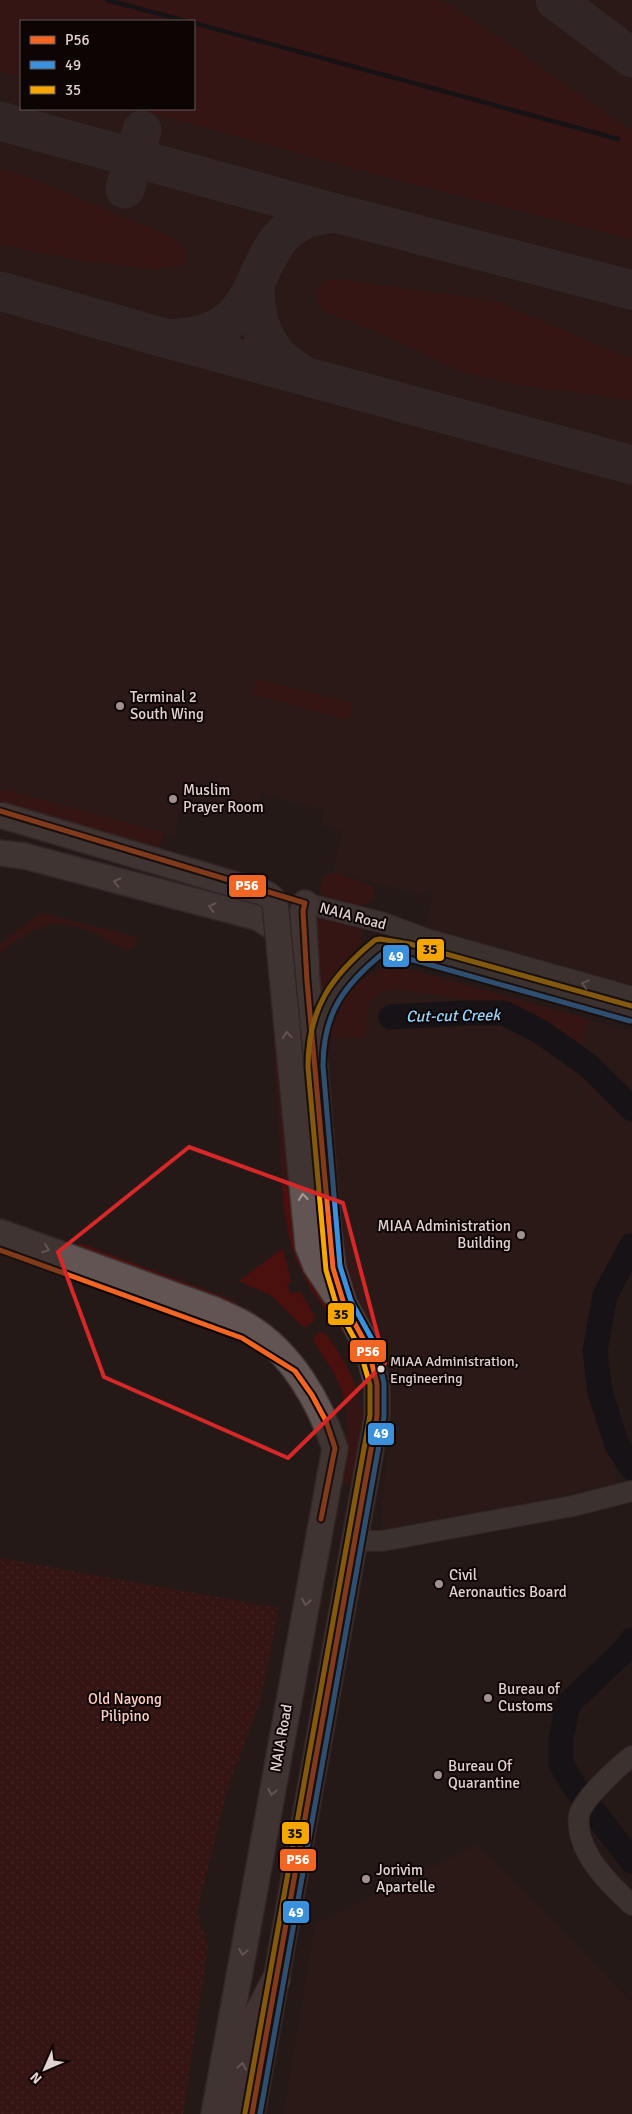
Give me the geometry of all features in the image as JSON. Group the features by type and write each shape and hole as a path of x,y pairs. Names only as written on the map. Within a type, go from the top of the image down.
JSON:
{"highway":[{"path":"250,2113 246,2038 276,1980"}],"main road":[{"path":"0,811 305,903"},
{"path":"0,815 266,893 272,897 275,902 308,1246 323,1278 344,1304"},
{"path":"24,856 50,825"},
{"path":"0,853 24,856 259,918 282,933 297,947 306,960"},
{"path":"181,898 189,867"},
{"path":"259,918 283,913 305,903"},
{"name":"NAIA Road","path":"276,1980 378,1416 377,1384 366,1344 344,1304 333,1268 306,960 303,911 305,903"},
{"name":"NAIA Road","path":"0,1232 215,1310 247,1325 274,1347 295,1371 312,1395 326,1421 335,1448 214,2114"},
{"path":"0,1250 242,1338 295,1371"},
{"path":"326,1494 363,1500"}],"street":[{"name":"NAIA Road","path":"305,903 384,924 427,939 632,997"},
{"name":"NAIA Road","path":"314,1053 321,1021 340,981 360,961 380,946 408,950 632,1014"},
{"path":"355,1541 382,1541 573,1506 632,1491"},
{"path":"632,1756 585,1804 579,1816 581,1832 594,1864 607,1882 632,1905"}],"highlighted area":[{"path":"189,1147 343,1203 385,1363 288,1458 104,1377 58,1252"}],"shaded area":[{"path":"0,0 632,0 632,987 424,929 433,891 426,889 424,896 332,872 342,831 321,825 324,811 262,794 255,816 186,796 173,836 0,788"},
{"path":"392,989 445,996 508,1009 549,1030 576,1047 582,1045 589,1019 632,1031 632,1251 595,1316 586,1347 618,1485 412,1528 380,1531 390,1424 388,1364 339,1264 328,1036 364,1038 370,1000 380,992"},
{"path":"478,1844 632,2003 632,2114 283,2114 315,1924"}],"green space":[{"path":"0,0 441,0 632,131 632,239 405,182 141,110 195,110 195,20 20,20 20,77 0,71"},
{"path":"0,169 31,178 175,239 186,250 185,263 175,267 153,269 84,261 0,244"},
{"path":"337,279 501,302 632,359 632,400 522,385 462,372 383,334 325,311 319,303 316,291 326,281"},
{"path":"256,679 354,703 348,720 252,694"},
{"path":"0,788 164,833 156,857 0,813"},
{"path":"331,872 371,885 374,889 374,896 371,901 365,904 349,905 326,898 320,891 324,876"},
{"path":"41,913 137,937 133,949 128,949 118,946 91,931 68,925 53,924 40,927 25,935 0,954 0,944"},
{"path":"308,914 358,924 362,931 361,942 323,994 319,996"},
{"path":"392,967 405,968 589,1019 582,1045 576,1047 549,1030 508,1009 445,996 392,989 380,992 370,1000 364,1038 328,1036 336,1012 350,991 369,975"},
{"path":"273,1042 276,1042 317,1286 349,1331 345,1336 311,1290 295,1258 289,1238 283,1202"},
{"path":"82,1244 227,1298 269,1323 284,1339 277,1345 76,1251 76,1245"},
{"path":"283,1248 291,1281 287,1285 291,1293 300,1292 315,1316 314,1321 306,1327 302,1326 272,1296 239,1281"},
{"path":"319,1332 325,1333 346,1365 356,1388 363,1412 364,1432 362,1447 353,1486 347,1485 342,1478 347,1428 344,1398 336,1376 313,1339"},
{"name":"Old Nayong Pilipino","path":"0,1558 279,1608 260,1702 227,1790 197,1912 208,1946 183,2114 0,2114"}],"waterway":[{"path":"107,0 182,20"},
{"path":"195,23 618,139"},
{"name":"Cut-cut Creek","path":"391,1017 504,1013 541,1032 589,1066 632,1109"},
{"name":"Cut-cut Creek","path":"632,1245 605,1295 595,1351 600,1392 617,1445 632,1468"},
{"name":"Cut-cut Creek","path":"632,1640 626,1649 568,1704 561,1739 561,1764 574,1786 632,1861"}],"taxiway":[{"path":"555,0 632,58"},
{"path":"0,121 335,213 632,290"},
{"path":"125,189 142,130"},
{"path":"172,339 206,333 226,323 240,310 267,258 277,242 290,228 309,218 335,213"},
{"path":"255,288 257,315 266,340 279,358 302,375"},
{"path":"0,291 168,339 632,465"}],"transit line":[{"name":"P56","path":"0,811 305,903 303,911 307,981 333,1268 344,1304 366,1344 372,1364 377,1384 377,1416 252,2114"},
{"name":"35","path":"245,2113 370,1415 370,1385 359,1347 337,1307 326,1270 308,1067 312,1027 325,995 334,980 359,953 375,940 380,939 410,944 632,1006"},
{"name":"49","path":"260,2114 384,1417 384,1383 373,1341 351,1301 340,1266 323,1066 324,1048 331,1016 346,990 382,954 406,958 630,1021"},
{"name":"P56","path":"0,1250 242,1338 295,1371 312,1395 326,1421 335,1448 321,1519"}],"place":[{"name":"Terminal 2 South Wing","path":"120,706"},
{"name":"Muslim Prayer Room","path":"173,799"},
{"name":"MIAA Administration Building","path":"521,1235"},
{"name":"MIAA Administration, Engineering","path":"381,1369"},
{"name":"Civil Aeronautics Board","path":"439,1584"},
{"name":"Bureau of Customs","path":"488,1698"},
{"name":"Bureau Of Quarantine","path":"438,1775"},
{"name":"Jorivim Apartelle","path":"366,1879"}]}
